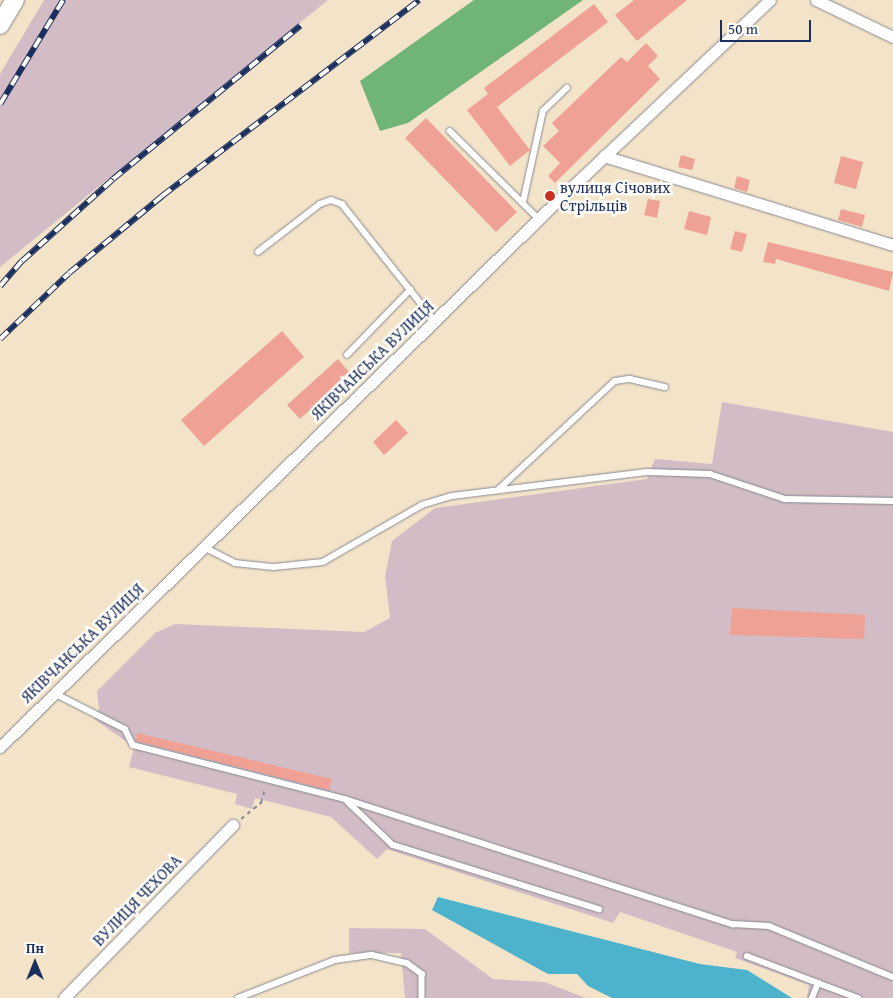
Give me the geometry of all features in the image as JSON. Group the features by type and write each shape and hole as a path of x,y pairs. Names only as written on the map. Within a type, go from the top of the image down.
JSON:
{"main road":[{"path":"0,25 15,0"}],"street":[{"name":"ЯКІВЧАНСЬКА ВУЛИЦЯ","path":"0,747 539,219 770,0"},
{"path":"816,0 893,37"},
{"path":"604,156 893,245"},
{"name":"ВУЛИЦЯ ЧЕХОВА","path":"64,998 233,825"}],"lane":[{"path":"523,202 543,111 567,88"},
{"path":"450,131 539,219"},
{"path":"258,252 330,200 342,204 435,321"},
{"path":"347,355 410,290"},
{"path":"499,489 615,381 622,378 665,386"},
{"path":"204,547 235,563 274,568 323,562 422,505 499,489 687,471 710,474 786,499 893,501"},
{"path":"54,693 125,729 133,745 345,799 733,924 769,926 893,977"},
{"path":"345,799 393,845 599,909"},
{"path":"238,998 335,960 372,956 407,963 422,974 422,998"},
{"path":"747,956 858,998"},
{"path":"812,998 818,983"}],"path":[{"path":"233,825 261,803 268,779"}],"shaded area":[{"path":"44,0 328,0 0,267 0,74"},
{"path":"722,402 893,432 893,998 807,998 809,985 735,958 737,952 620,912 613,923 387,849 377,859 331,817 255,798 252,809 235,804 237,794 129,767 134,747 94,719 99,709 97,691 155,633 175,624 364,632 390,618 385,576 392,541 435,508 647,479 655,459 712,464"},
{"path":"349,928 425,929 493,979 544,982 586,998 405,998 401,953 349,953"}],"green space":[{"path":"474,0 583,0 408,123 380,131 360,81"}],"water":[{"path":"438,897 700,964 747,970 792,998 612,998 588,986 577,974 548,974 432,910"}],"building":[{"path":"634,0 687,0 637,41 615,15"},
{"path":"594,4 608,22 497,107 530,150 510,166 467,110 488,94 484,88"},
{"path":"646,43 658,56 648,66 660,79 555,183 548,176 560,163 543,146 559,131 552,123 621,57 627,62"},
{"path":"426,118 517,212 496,232 405,138"},
{"path":"681,155 695,159 692,170 678,167"},
{"path":"841,156 863,162 856,189 834,183"},
{"path":"737,176 750,180 747,192 734,188"},
{"path":"648,199 660,201 657,218 644,215"},
{"path":"841,209 865,215 862,227 838,220"},
{"path":"689,211 711,217 707,235 684,229"},
{"path":"735,231 747,234 742,252 730,249"},
{"path":"768,242 893,272 889,291 776,259 775,264 763,262"},
{"path":"282,331 304,357 204,446 181,420"},
{"path":"338,359 350,373 300,419 287,405"},
{"path":"396,420 408,433 384,455 373,442"},
{"path":"732,608 865,615 864,639 730,635"},
{"path":"137,733 332,779 329,790 136,741"}],"railway":[{"path":"0,104 63,0"},
{"path":"0,339 69,273 162,196 419,0"},
{"path":"0,286 22,261 113,179 300,26"}],"place":[{"name":"вулиця Січових Стрільців","path":"550,196"}]}
